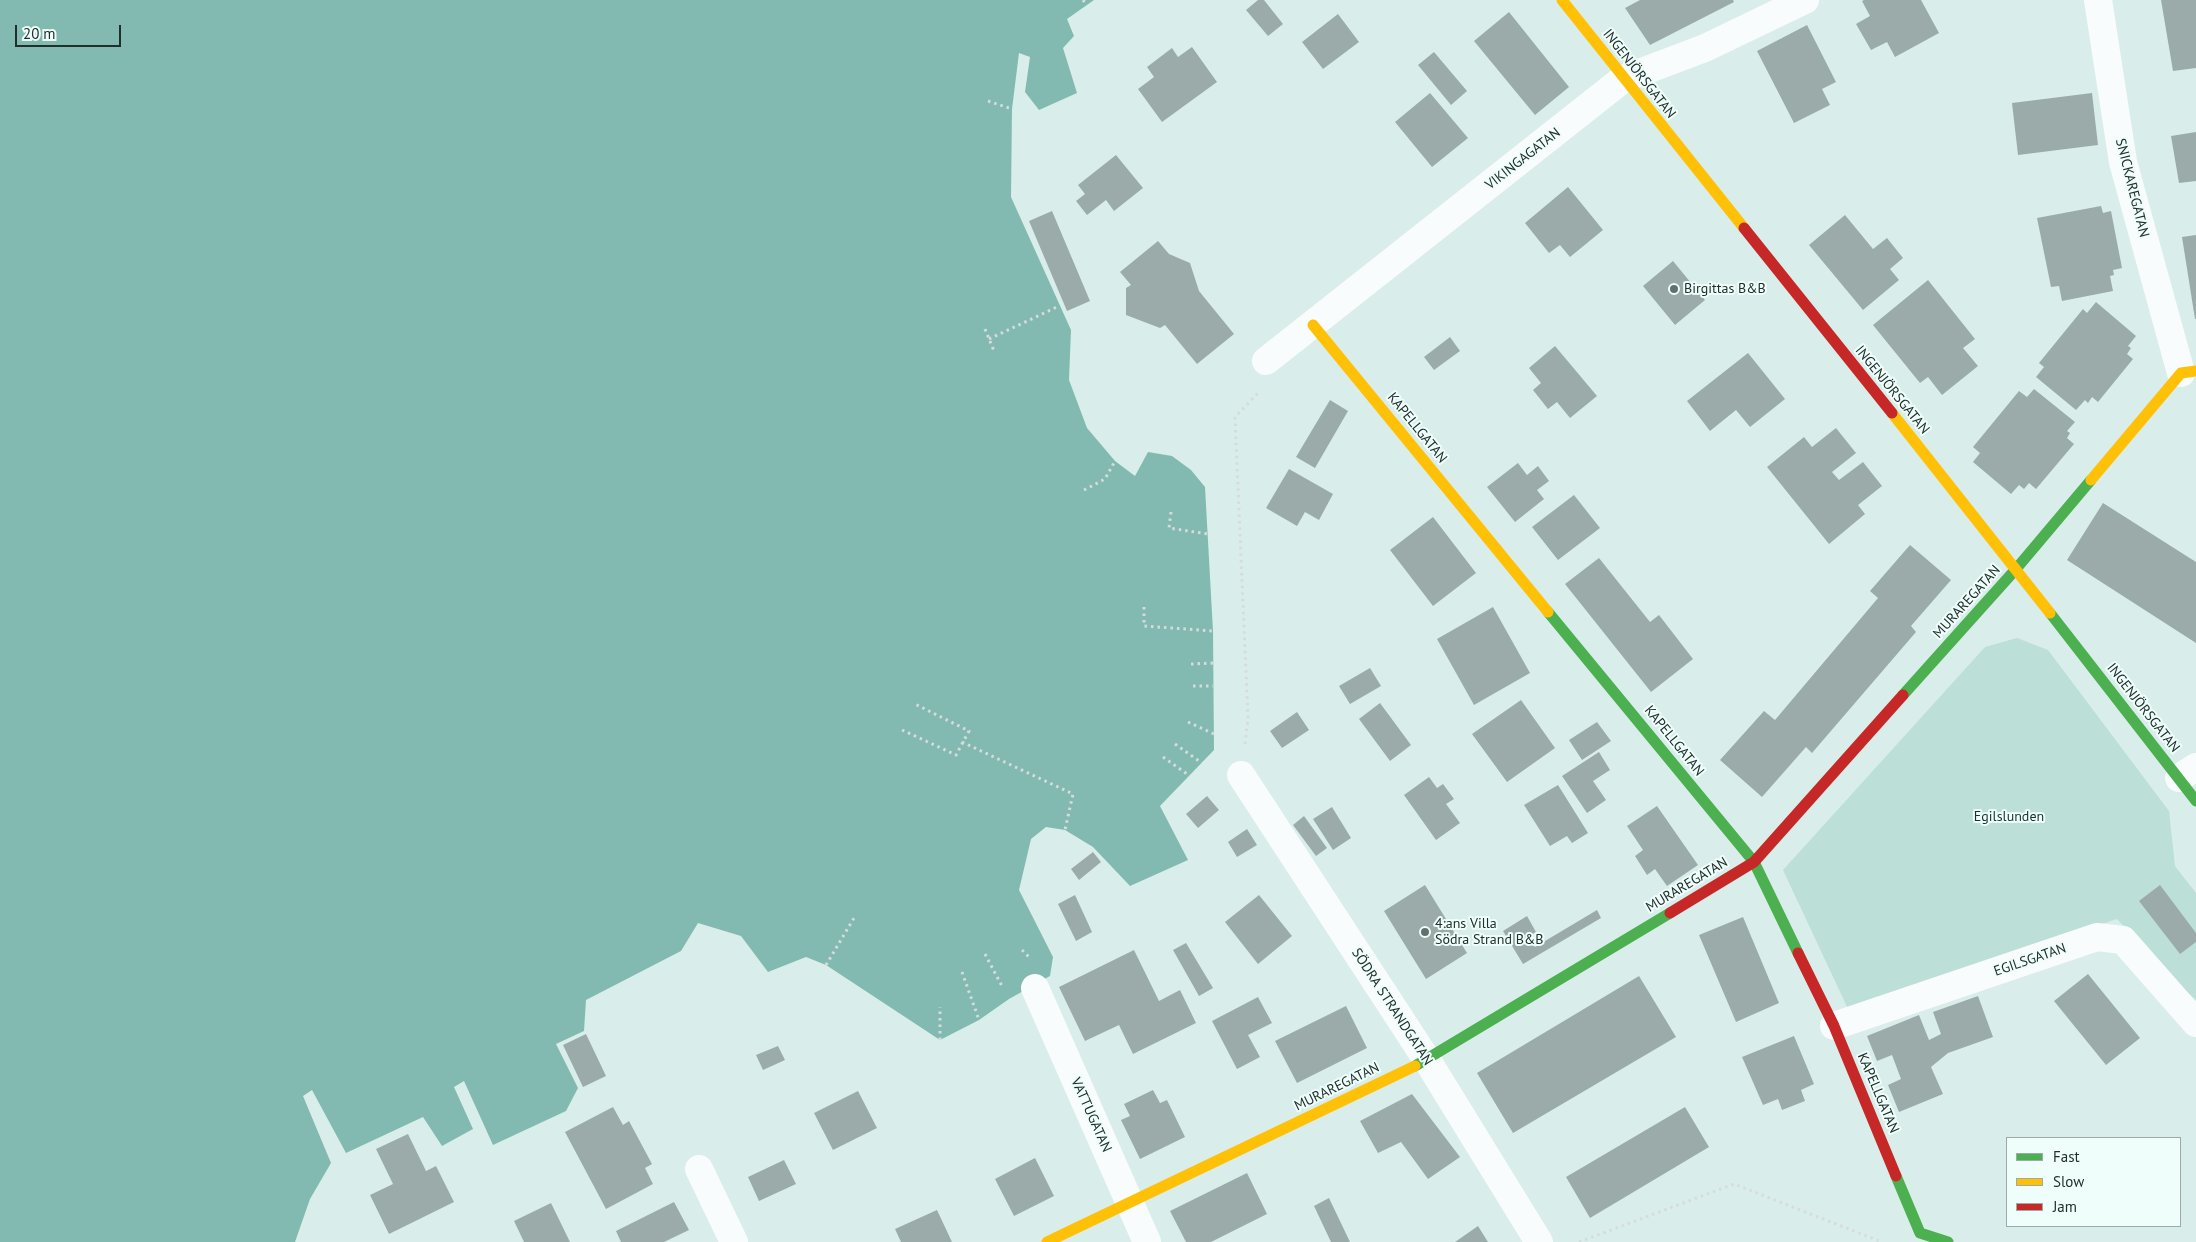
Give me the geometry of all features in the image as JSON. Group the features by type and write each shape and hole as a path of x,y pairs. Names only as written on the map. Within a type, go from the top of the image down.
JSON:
{"street":[{"name":"INGENJÖRSGATAN","path":"1562,0 1623,79 2016,569 2187,772 2196,801"},
{"name":"VIKINGAGATAN","path":"1266,361 1623,79 1705,48 1805,0"},
{"name":"SNICKAREGATAN","path":"2098,0 2123,162 2189,372"},
{"name":"KAPELLGATAN","path":"1313,325 1754,862 1834,1026 1920,1233 1948,1242"},
{"name":"MURAREGATAN","path":"1047,1242 1427,1060 1754,862 2189,372"},
{"name":"SÖDRA STRANDGATAN","path":"1241,775 1427,1060 1539,1242"},
{"name":"EGILSGATAN","path":"1834,1026 2097,937 2123,940 2196,1023"},
{"name":"VATTUGATAN","path":"1035,988 1147,1242"},
{"path":"699,1169 734,1242"}],"path":[{"path":"1083,0 1087,5"},
{"path":"988,101 1012,109"},
{"path":"989,339 1059,306"},
{"path":"985,329 994,351"},
{"path":"1241,775 1248,719 1235,417 1264,387 1266,361"},
{"path":"1084,490 1104,479 1115,461"},
{"path":"1170,512 1169,528 1208,534"},
{"path":"1144,607 1144,626 1213,631"},
{"path":"1191,664 1214,662"},
{"path":"1193,686 1214,686"},
{"path":"902,730 956,755 969,731 913,703"},
{"path":"1188,722 1214,734"},
{"path":"962,742 1073,794 1064,830"},
{"path":"1175,744 1202,763"},
{"path":"1163,757 1190,776"},
{"path":"826,965 854,918"},
{"path":"985,954 1005,992"},
{"path":"962,972 979,1020"},
{"path":"940,1007 940,1040"},
{"path":"1579,1242 1734,1184 1882,1242"}],"green space":[{"name":"Egilslunden","path":"2017,638 2048,650 2169,811 2175,866 2196,893 2196,1000 2180,986 2117,919 1848,1009 1783,870 1985,647"}],"shaded area":[{"path":"0,0 1094,0 1067,19 1074,36 1063,48 1077,93 1039,110 1025,92 1030,57 1019,53 1012,109 1011,197 1071,330 1069,380 1087,428 1115,461 1135,476 1148,452 1172,456 1191,470 1205,487 1213,631 1214,750 1160,806 1188,860 1130,886 1093,847 1065,830 1046,827 1031,839 1019,890 1053,957 1050,976 1009,999 979,1020 940,1040 826,965 806,957 768,972 741,936 698,923 681,951 586,1000 584,1031 556,1044 578,1088 566,1111 493,1145 464,1081 454,1087 473,1129 442,1146 423,1117 346,1153 312,1090 303,1096 331,1163 310,1199 295,1242 0,1242"}],"building":[{"path":"1258,0 1264,0 1283,24 1268,36 1246,10"},
{"path":"1640,0 1733,0 1734,2 1650,45 1625,8"},
{"path":"1921,0 1939,33 1895,57 1887,42 1871,50 1856,24 1870,16 1862,1"},
{"path":"2161,0 2196,0 2196,68 2173,71"},
{"path":"1509,12 1569,87 1535,115 1474,41"},
{"path":"1338,14 1359,42 1323,69 1302,42"},
{"path":"1807,25 1836,82 1822,89 1830,105 1794,123 1757,51"},
{"path":"1192,47 1217,82 1162,122 1138,89 1154,77 1147,67 1172,48 1178,57"},
{"path":"1434,52 1467,91 1451,105 1418,65"},
{"path":"1430,93 1468,138 1432,167 1395,122"},
{"path":"2092,93 2098,145 2018,155 2012,103"},
{"path":"2196,132 2196,181 2179,183 2171,136"},
{"path":"1116,155 1143,188 1114,211 1106,200 1087,215 1076,201 1085,194 1078,185"},
{"path":"1568,187 1603,230 1570,257 1560,245 1549,253 1525,223"},
{"path":"2101,206 2103,213 2111,211 2122,268 2113,270 2114,275 2110,276 2113,291 2062,301 2059,286 2051,287 2037,218"},
{"path":"1052,211 1090,301 1067,311 1029,221"},
{"path":"1845,215 1873,249 1887,238 1903,258 1890,269 1899,280 1863,310 1809,245"},
{"path":"2196,235 2196,319 2195,319 2182,237"},
{"path":"1158,241 1169,254 1190,263 1199,291 1234,334 1197,364 1165,325 1160,328 1126,315 1126,288 1131,285 1120,272"},
{"path":"1673,261 1705,300 1675,325 1643,286"},
{"path":"1928,280 1975,339 1963,348 1978,366 1942,395 1928,377 1920,383 1873,325"},
{"path":"2096,302 2136,336 2128,346 2131,348 2127,354 2133,359 2098,402 2092,397 2088,403 2085,400 2076,410 2036,377 2044,367 2039,363 2083,309 2087,313"},
{"path":"1450,337 1460,351 1434,370 1424,357"},
{"path":"1555,346 1597,396 1570,418 1557,402 1548,409 1533,390 1541,383 1529,368"},
{"path":"1748,353 1785,399 1750,427 1736,410 1710,431 1687,401"},
{"path":"2034,389 2075,422 2067,431 2070,433 2067,438 2074,444 2036,489 2029,483 2024,489 2019,485 2011,494 1973,462 1980,453 1973,447 2019,391 2027,397"},
{"path":"1330,400 1348,411 1315,468 1296,457"},
{"path":"1836,428 1856,453 1832,472 1839,480 1863,462 1882,486 1858,505 1865,514 1829,544 1767,467 1804,437 1812,447"},
{"path":"1518,463 1527,475 1538,466 1549,481 1537,490 1544,499 1515,522 1487,487"},
{"path":"1289,469 1333,494 1319,520 1305,512 1297,526 1266,508"},
{"path":"1574,495 1600,528 1558,560 1532,527"},
{"path":"2103,503 2196,562 2196,643 2067,560"},
{"path":"1433,517 1476,573 1433,606 1390,550"},
{"path":"1910,545 1951,580 1911,626 1916,632 1812,753 1806,747 1762,797 1720,760 1764,711 1775,720 1878,598 1870,591"},
{"path":"1599,558 1650,622 1659,615 1693,659 1651,692 1565,584"},
{"path":"1493,607 1530,673 1474,705 1437,639"},
{"path":"1370,668 1381,686 1350,704 1339,686"},
{"path":"1521,700 1555,748 1507,782 1472,734"},
{"path":"1380,703 1411,745 1390,761 1359,719"},
{"path":"1297,712 1309,730 1282,748 1270,731"},
{"path":"1597,722 1611,741 1582,760 1569,740"},
{"path":"1599,752 1610,770 1593,781 1606,800 1587,813 1562,776"},
{"path":"1429,777 1437,788 1443,784 1454,799 1446,804 1460,823 1436,840 1404,795"},
{"path":"1558,785 1588,833 1572,843 1567,836 1550,846 1524,805"},
{"path":"1207,796 1219,810 1198,828 1186,814"},
{"path":"1657,806 1698,865 1667,886 1655,869 1647,875 1635,856 1643,850 1627,826"},
{"path":"1332,807 1351,838 1333,850 1313,819"},
{"path":"1304,816 1327,848 1316,856 1293,825"},
{"path":"1247,829 1257,845 1237,857 1228,842"},
{"path":"1093,852 1101,862 1079,880 1071,869"},
{"path":"1425,885 1467,953 1426,979 1384,911"},
{"path":"2160,885 2196,933 2196,942 2180,954 2139,901"},
{"path":"1075,895 1092,932 1076,941 1058,904"},
{"path":"1259,895 1292,936 1258,964 1225,922"},
{"path":"1597,910 1601,918 1523,964 1503,931 1527,916 1536,932 1528,937 1535,947"},
{"path":"1743,917 1779,1003 1736,1022 1699,935"},
{"path":"1186,943 1213,988 1199,996 1173,950"},
{"path":"1134,950 1159,1001 1180,990 1196,1023 1133,1054 1119,1025 1085,1041 1059,987"},
{"path":"2088,974 2140,1038 2106,1065 2054,1001"},
{"path":"1639,976 1676,1037 1513,1133 1477,1073"},
{"path":"1978,996 1993,1037 1948,1053 1931,1067 1943,1094 1899,1112 1888,1085 1901,1079 1892,1055 1877,1061 1867,1036 1919,1015 1929,1040 1941,1034 1933,1012"},
{"path":"1258,997 1272,1023 1248,1035 1260,1057 1237,1069 1212,1021"},
{"path":"1346,1006 1367,1048 1297,1083 1275,1041"},
{"path":"586,1034 606,1076 583,1087 563,1045"},
{"path":"1794,1036 1814,1084 1801,1090 1805,1101 1782,1110 1778,1099 1763,1105 1742,1057"},
{"path":"778,1046 785,1060 763,1070 756,1055"},
{"path":"1153,1090 1160,1103 1167,1100 1185,1137 1140,1159 1121,1120 1130,1116 1124,1104"},
{"path":"858,1091 877,1128 833,1150 814,1113"},
{"path":"1412,1094 1460,1157 1428,1179 1401,1142 1378,1153 1360,1121"},
{"path":"613,1107 623,1125 629,1121 652,1164 645,1168 653,1184 606,1209 565,1132"},
{"path":"1685,1107 1709,1147 1590,1218 1566,1177"},
{"path":"408,1134 426,1171 436,1166 454,1202 389,1234 370,1195 393,1184 376,1149"},
{"path":"1035,1158 1054,1196 1014,1216 995,1179"},
{"path":"784,1160 796,1184 759,1201 748,1177"},
{"path":"1247,1173 1267,1214 1211,1242 1186,1242 1170,1211"},
{"path":"1329,1198 1350,1242 1331,1242 1314,1206"},
{"path":"674,1202 689,1230 664,1242 621,1242 616,1231"},
{"path":"551,1203 570,1242 524,1242 514,1221"},
{"path":"937,1210 952,1242 901,1242 895,1229"},
{"path":"1478,1226 1488,1242 1455,1242"}],"traffic: fast":[{"path":"1903,695 2016,569 2091,480"},
{"path":"1548,612 1754,862 1798,953"},
{"path":"2050,613 2196,801"},
{"path":"1415,1066 1670,913"},
{"path":"1896,1176 1920,1233 1948,1242"}],"traffic: slow":[{"path":"1562,0 1744,228"},
{"path":"1313,325 1548,612"},
{"path":"2091,480 2181,373 2196,371"},
{"path":"1892,413 2050,613"},
{"path":"1047,1242 1415,1066"}],"traffic: jam":[{"path":"1744,228 1892,413"},
{"path":"1670,913 1754,862 1903,695"},
{"path":"1798,953 1834,1026 1896,1176"}],"place":[{"name":"Birgittas B&B","path":"1674,289"},
{"name":"4:ans Villa Södra Strand B&B","path":"1425,932"}]}
